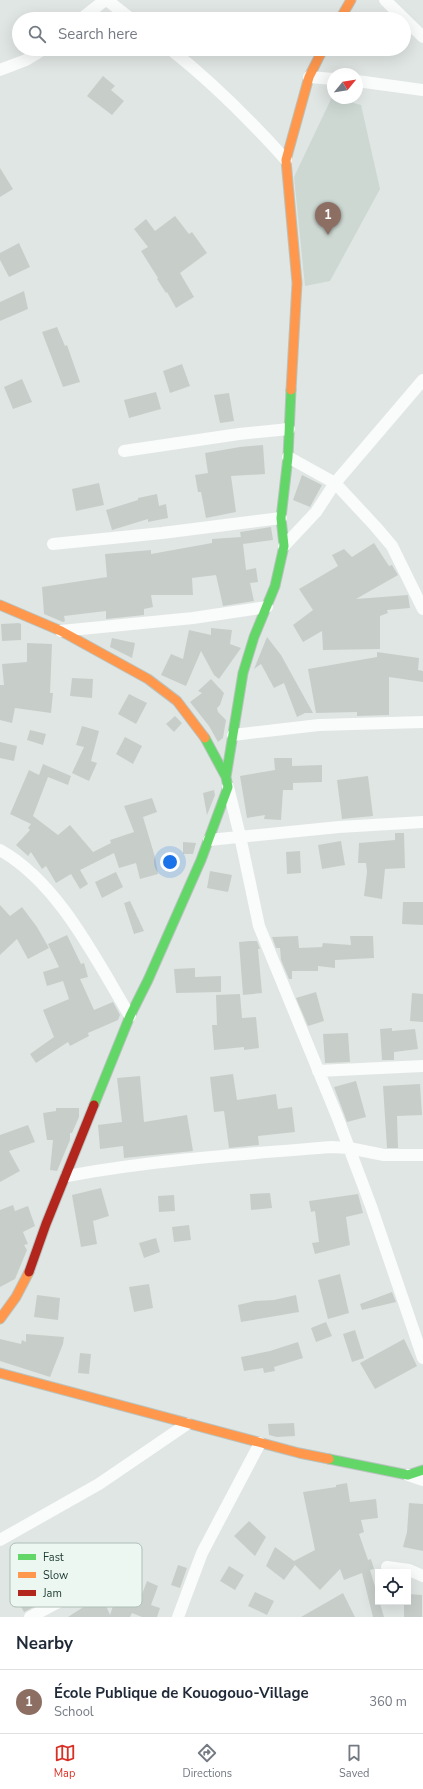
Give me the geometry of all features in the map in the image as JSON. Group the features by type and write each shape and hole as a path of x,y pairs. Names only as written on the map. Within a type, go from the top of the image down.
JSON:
{"street":[{"path":"90,12 106,0 122,12"},
{"path":"344,12 351,0"},
{"path":"385,0 397,12"},
{"path":"411,25 423,37"},
{"path":"0,70 33,56"},
{"path":"179,56 195,68 252,122 286,160"},
{"path":"0,1319 14,1302 23,1285 130,1016 152,973 209,840 227,782 243,673 254,637 275,586 284,546 281,518 288,457 298,283 286,160 309,77 320,56"},
{"path":"309,77 327,78"},
{"path":"363,82 423,90"},
{"path":"284,546 316,512 335,483 423,380"},
{"path":"124,451 239,434 290,429"},
{"path":"288,457 335,483 376,526 392,546 423,609"},
{"path":"53,544 162,533 281,518"},
{"path":"0,605 61,631 148,679 177,701 202,732 227,782 259,926 349,1148 371,1206 423,1358"},
{"path":"61,631 193,618 266,607"},
{"path":"233,735 319,725 423,722"},
{"path":"209,840 339,827 423,822"},
{"path":"0,850 12,857 37,880 59,905 80,934 130,1016"},
{"path":"318,1071 423,1066"},
{"path":"66,1176 122,1166 156,1162 273,1152 349,1148 384,1155 423,1155"},
{"path":"0,1374 299,1454 408,1475 423,1480"},
{"path":"0,1540 100,1484 187,1424"},
{"path":"178,1617 202,1553 260,1443"},
{"path":"408,1475 423,1470"},
{"path":"387,1567 409,1570 423,1576"},
{"path":"30,1617 49,1607"}],"shaded area":[{"path":"329,104 361,105 380,189 330,281 305,286 294,177"}],"building":[{"path":"103,76 115,86 111,90 124,101 112,115 87,96"},
{"path":"0,168 13,189 0,197"},
{"path":"175,216 189,234 192,232 207,253 180,273 194,297 176,308 141,251 148,247 134,229 146,219 155,231"},
{"path":"19,243 30,267 9,277 0,260 0,253"},
{"path":"24,291 28,309 0,321 0,302"},
{"path":"57,327 65,346 67,345 80,382 63,387 42,332"},
{"path":"182,364 190,386 170,393 163,371"},
{"path":"22,379 32,402 13,409 4,387"},
{"path":"156,392 161,409 129,418 124,400"},
{"path":"229,393 234,421 220,423 214,395"},
{"path":"263,445 265,474 231,476 236,512 206,518 201,492 198,492 195,475 208,473 205,453"},
{"path":"302,475 322,485 310,507 293,500"},
{"path":"99,483 104,505 76,511 72,489"},
{"path":"157,494 159,506 166,504 168,518 148,522 148,519 112,530 106,510 138,500 138,498"},
{"path":"271,527 273,540 243,544 246,570 256,568 258,582 250,583 254,601 223,606 216,575 192,578 193,595 151,595 153,607 144,609 144,615 106,619 106,611 64,616 65,621 63,622 44,614 42,587 107,577 105,554 151,550 151,554 212,543 212,539 241,537 240,532"},
{"path":"374,543 389,566 392,565 398,575 356,599 408,595 410,608 387,610 388,613 380,616 380,649 323,650 322,631 303,642 293,625 313,610 299,589 338,566 332,555 344,549 352,557"},
{"path":"1,624 21,624 21,640 2,641"},
{"path":"211,628 232,630 230,644 241,648 219,679 214,675 201,651 186,686 161,675 171,654 183,659 189,630 211,635"},
{"path":"267,637 281,655 313,713 305,713 297,717 284,683 274,688 261,664 254,669"},
{"path":"112,638 135,643 132,658 110,647"},
{"path":"27,643 52,644 50,693 53,693 51,713 15,708 12,723 0,720 0,685 4,685 2,664 27,662"},
{"path":"377,652 419,658 418,670 423,671 423,682 389,677 389,715 357,716 357,712 316,713 308,669 377,657"},
{"path":"72,678 93,679 92,698 70,696"},
{"path":"211,679 224,693 220,705 217,708 218,712 226,720 223,738 218,742 209,726 190,702 202,693 198,691"},
{"path":"129,694 147,703 136,724 118,714"},
{"path":"175,716 182,723 174,732 166,724"},
{"path":"82,726 99,731 91,761 97,763 89,781 72,773 84,747 76,745"},
{"path":"30,730 46,734 43,745 27,740"},
{"path":"125,737 142,746 133,764 116,754"},
{"path":"0,742 17,746 14,761 0,758"},
{"path":"274,758 292,758 292,766 322,765 322,782 293,783 293,790 283,790 281,820 264,819 265,815 247,818 240,776 275,770"},
{"path":"43,764 71,776 68,785 48,777 33,816 58,835 70,825 93,852 111,843 110,840 134,832 124,806 152,798 157,812 143,817 155,857 158,874 140,879 136,863 119,868 114,853 80,870 88,884 80,889 71,874 56,883 46,866 42,869 31,852 28,856 16,845 30,830 28,828 31,824 10,814 29,770 39,775"},
{"path":"368,776 373,816 342,819 337,780"},
{"path":"214,790 215,795 207,815 203,793"},
{"path":"395,833 404,833 405,868 385,869 382,899 364,896 367,872 366,863 358,863 359,843 395,840"},
{"path":"341,841 345,865 322,869 318,845"},
{"path":"183,842 196,843 193,854 183,854"},
{"path":"300,851 301,873 287,874 286,852"},
{"path":"210,871 232,875 228,892 207,888"},
{"path":"116,872 123,887 102,898 95,882"},
{"path":"130,901 144,931 134,934 124,903"},
{"path":"403,902 423,902 423,925 402,924"},
{"path":"0,905 10,916 22,907 37,927 49,948 28,959 17,939 0,955"},
{"path":"67,935 81,964 84,963 88,977 80,979 94,1010 113,1002 120,1015 118,1020 88,1033 89,1036 70,1046 68,1042 36,1063 30,1054 54,1037 43,1010 69,999 63,981 47,986 43,972 59,967 48,944"},
{"path":"298,936 299,948 322,947 323,943 351,945 350,936 373,936 374,958 335,960 335,968 318,966 318,971 292,971 292,979 289,979 281,960 280,948 276,948 272,937"},
{"path":"257,941 260,949 258,949 262,993 243,995 239,942"},
{"path":"195,968 195,977 221,976 221,992 176,993 174,969"},
{"path":"316,992 324,1021 308,1026 296,998"},
{"path":"412,993 423,994 423,1022 410,1021"},
{"path":"240,994 242,1018 256,1017 259,1048 244,1050 244,1047 214,1050 212,1025 217,1025 216,995"},
{"path":"392,1028 392,1031 415,1029 418,1049 394,1052 394,1060 382,1060 380,1029"},
{"path":"348,1033 350,1062 325,1063 323,1034"},
{"path":"233,1074 237,1100 276,1094 278,1109 292,1107 295,1132 258,1136 259,1145 229,1148 224,1111 214,1112 210,1077"},
{"path":"140,1076 144,1122 187,1115 193,1151 124,1158 123,1146 100,1149 98,1125 122,1122 117,1078"},
{"path":"356,1081 366,1117 347,1122 334,1087"},
{"path":"420,1084 422,1115 397,1116 398,1148 387,1148 383,1086"},
{"path":"56,1108 79,1108 79,1117 72,1133 70,1133 70,1140 57,1171 50,1170 53,1140 47,1140 43,1113 56,1111"},
{"path":"28,1125 35,1142 9,1151 20,1171 0,1182 0,1135"},
{"path":"101,1188 109,1216 93,1221 97,1244 81,1247 72,1195"},
{"path":"270,1193 272,1208 251,1210 250,1194"},
{"path":"358,1194 363,1213 346,1217 350,1245 315,1254 312,1243 319,1242 315,1211 311,1212 309,1201"},
{"path":"174,1195 175,1211 159,1212 158,1196"},
{"path":"13,1205 15,1211 28,1206 35,1226 23,1232 28,1244 24,1245 27,1250 15,1279 0,1287 0,1210"},
{"path":"189,1225 191,1240 174,1242 172,1227"},
{"path":"156,1238 160,1252 144,1258 139,1243"},
{"path":"340,1274 349,1313 328,1319 318,1280"},
{"path":"149,1284 153,1308 134,1312 129,1287"},
{"path":"392,1292 396,1302 362,1310 360,1304"},
{"path":"37,1295 60,1298 58,1320 34,1317"},
{"path":"296,1295 299,1312 241,1322 238,1305"},
{"path":"326,1322 332,1336 316,1342 311,1328"},
{"path":"355,1330 364,1358 352,1362 343,1334"},
{"path":"26,1334 64,1337 63,1344 50,1377 0,1361 0,1339 21,1344 22,1340 26,1342"},
{"path":"404,1339 417,1366 375,1389 360,1363"},
{"path":"298,1342 303,1358 274,1367 275,1371 264,1373 263,1368 244,1371 241,1357 270,1351"},
{"path":"80,1353 91,1354 89,1374 78,1373"},
{"path":"294,1423 295,1436 277,1437 269,1435 268,1424"},
{"path":"347,1483 350,1502 376,1499 378,1518 361,1520 364,1532 359,1534 368,1560 371,1559 374,1569 370,1570 375,1587 375,1605 380,1605 384,1617 373,1617 362,1573 344,1580 340,1569 320,1590 295,1565 284,1580 266,1566 275,1547 294,1561 315,1550 303,1492 336,1487 336,1485"},
{"path":"409,1503 423,1504 423,1551 403,1547 407,1532"},
{"path":"249,1521 266,1537 255,1556 234,1536"},
{"path":"178,1565 187,1568 180,1588 171,1585"},
{"path":"229,1566 244,1575 235,1590 220,1581"},
{"path":"147,1581 158,1586 151,1605 160,1608 157,1617 142,1617 132,1613 130,1617 68,1617 83,1607 107,1607 110,1615 113,1607 142,1607 142,1594"},
{"path":"255,1592 274,1601 267,1615 248,1606"},
{"path":"343,1593 355,1617 301,1617"},
{"path":"411,1594 422,1595 422,1617 404,1617 404,1605 411,1605"},
{"path":"21,1607 34,1607 24,1612"}],"traffic: fast":[{"path":"226,777 243,673 254,637 275,586 284,546 281,518 288,457 291,390"},
{"path":"94,1105 130,1016 148,980 201,860 228,787 226,777 205,738"},
{"path":"329,1459 408,1475 423,1470"}],"traffic: slow":[{"path":"344,12 351,0"},
{"path":"291,390 297,283 286,160 309,77 320,56"},
{"path":"0,605 61,631 148,679 177,701 205,738"},
{"path":"0,1319 16,1297 29,1272"},
{"path":"0,1373 299,1453 329,1459"}],"traffic: jam":[{"path":"29,1272 46,1224 94,1105"}],"place":[{"name":"École Publique de Kouogouo-Village","path":"328,235"}]}
